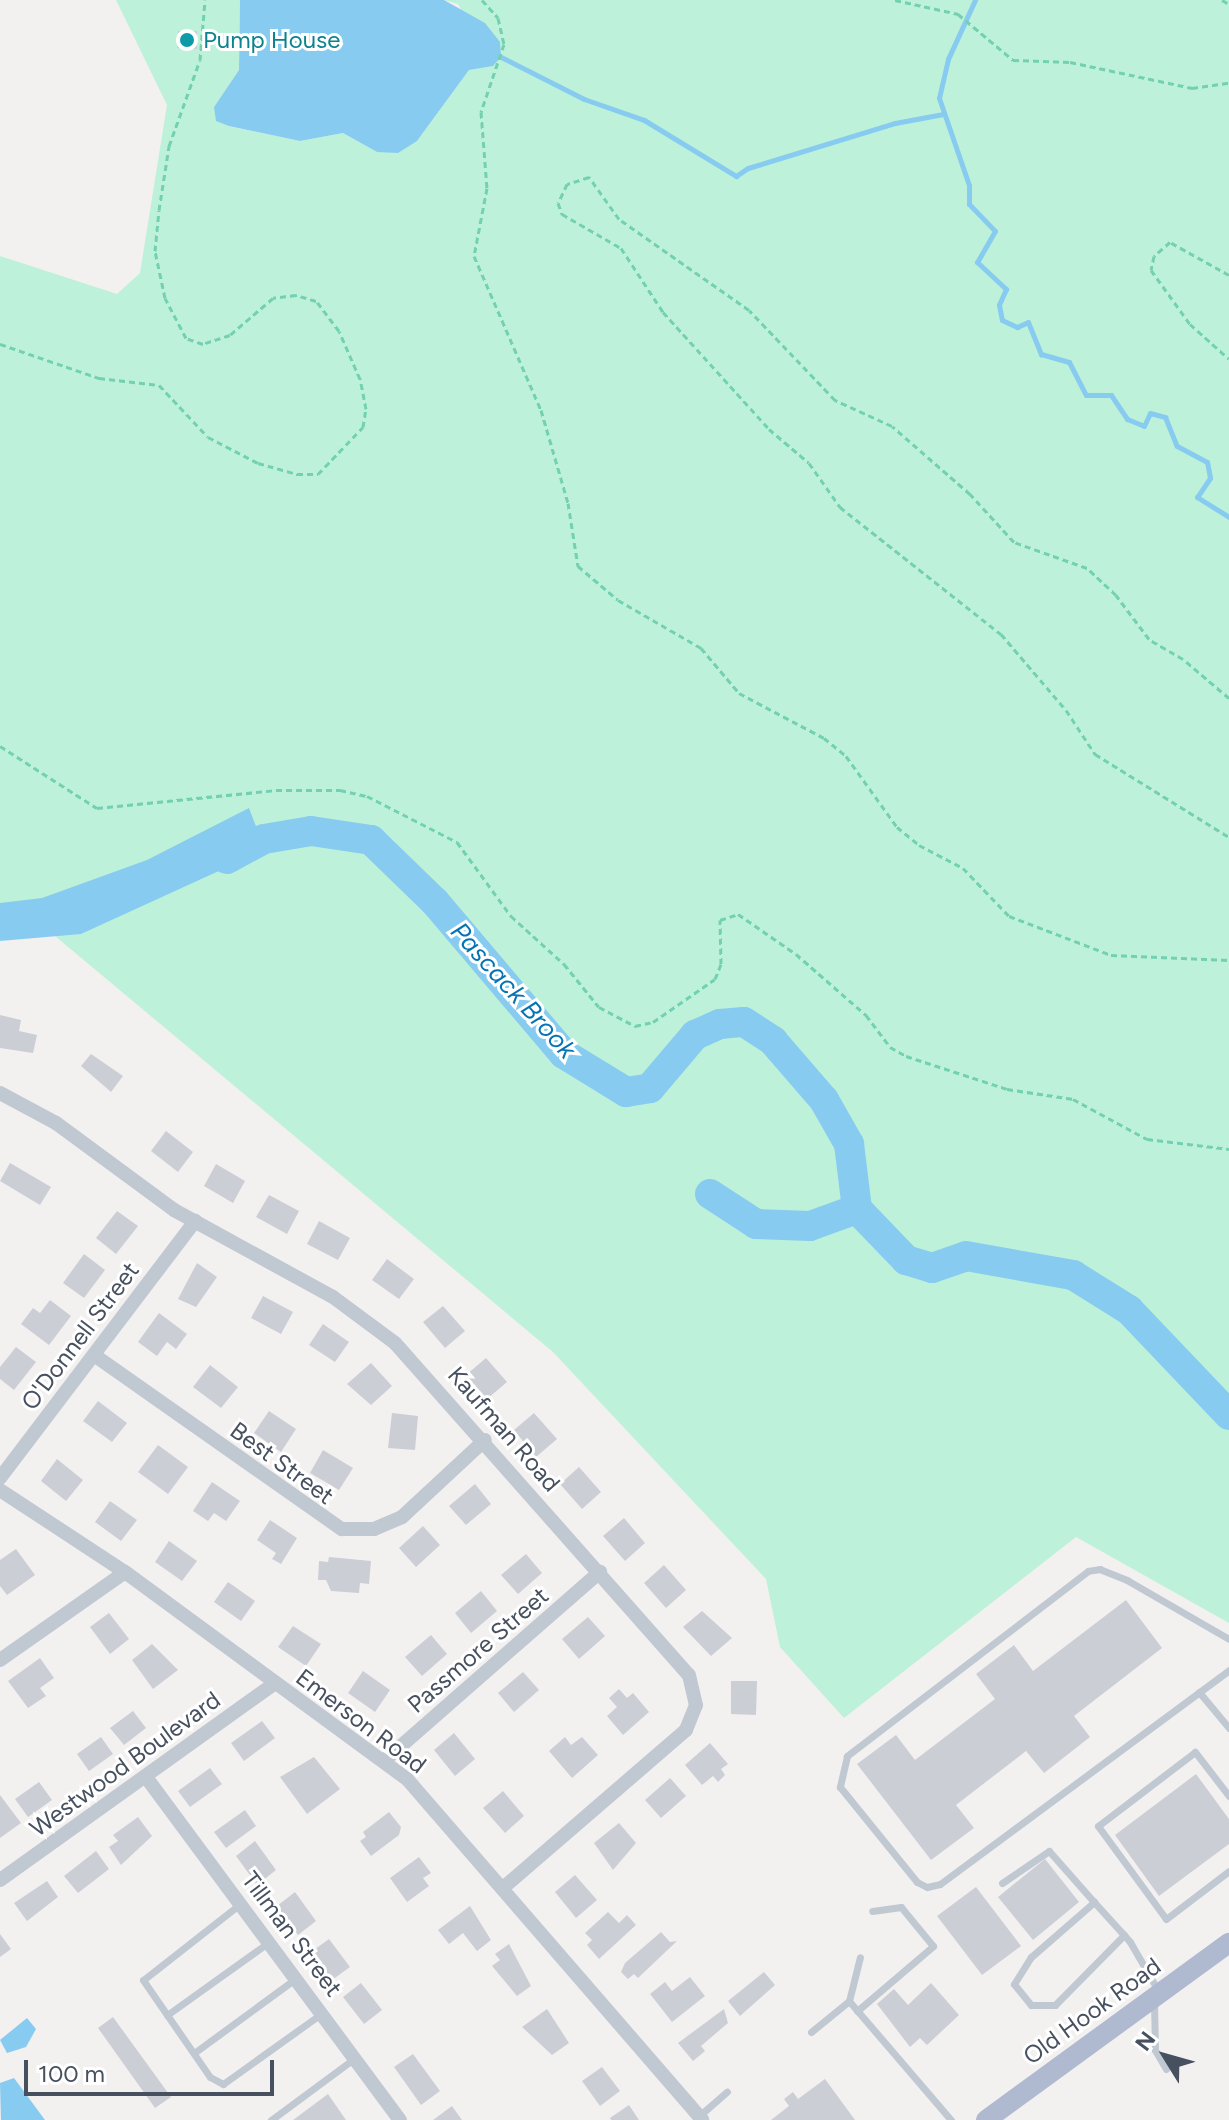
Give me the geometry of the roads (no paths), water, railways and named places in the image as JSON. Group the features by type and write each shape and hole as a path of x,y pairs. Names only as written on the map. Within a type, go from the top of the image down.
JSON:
{"main road":[{"name":"Old Hook Road","path":"986,2120 1229,1943"}],"street":[{"name":"Kaufman Road","path":"0,1093 56,1123 195,1221 365,1319 425,1372 689,1675 695,1689 693,1718 676,1740 504,1887"},
{"name":"O'Donnell Street","path":"0,1478 195,1221"},
{"name":"Best Street","path":"94,1355 342,1529 374,1529 402,1517 485,1440"},
{"name":"Emerson Road","path":"0,1490 125,1572 385,1760 441,1814 700,2118"},
{"path":"0,1660 125,1572"},
{"name":"Passmore Street","path":"385,1760 600,1572"},
{"name":"Westwood Boulevard","path":"0,1880 275,1683"},
{"name":"Tillman Street","path":"146,1777 357,2057 395,2118"}],"lane":[{"path":"1229,1639 1127,1580 1100,1569 1088,1571 847,1756 840,1787 917,1882 927,1887 940,1884 1229,1670"},
{"path":"1199,1692 1229,1728"},
{"path":"1229,1796 1195,1752 1098,1826 1166,1919 1229,1871"},
{"path":"1002,1883 1049,1851 1124,1935 1157,1996 1153,2039 1166,2069"},
{"path":"1094,1902 1017,1975 1014,1984 1031,2005 1055,2005 1124,1935"},
{"path":"242,1903 144,1976 210,2077 223,2084 324,2012"},
{"path":"857,2011 933,1946 901,1907 872,1911"},
{"path":"167,2015 271,1941"},
{"path":"811,2032 849,2001 860,1957"},
{"path":"194,2053 297,1977"},
{"path":"849,2001 951,2120"},
{"path":"271,2120 357,2057"},
{"path":"700,2118 727,2092"}],"water":[{"path":"240,0 444,0 485,23 500,42 501,57 493,66 469,70 417,141 398,153 377,152 343,133 300,141 229,126 216,121 214,107 239,70"},
{"path":"249,808 265,850 81,934 0,941 0,903 42,898 147,860"},
{"path":"27,2018 36,2029 26,2047 7,2053 0,2040"},
{"path":"14,2078 45,2120 1,2120 0,2083"}],"waterway":[{"path":"975,0 948,59 939,98 969,185 969,204 995,231 977,262 1006,289 999,305 1002,320 1017,327 1028,322 1041,354 1069,362 1086,395 1111,395 1127,419 1144,426 1150,413 1165,417 1177,446 1207,462 1210,478 1197,497 1229,517"},
{"path":"501,57 584,99 644,120 736,176 748,168 895,123 943,114"},
{"name":"Pascack Brook","path":"227,859 264,839 311,831 371,840 435,902 564,1054 626,1092 650,1088 695,1035 720,1024 744,1022 773,1041 824,1100 849,1144 857,1209 906,1260 932,1268 966,1256 1073,1275 1129,1310 1229,1415"},
{"path":"710,1194 756,1224 810,1226 857,1209"}],"place":[{"name":"Pump House","path":"187,40"}]}
